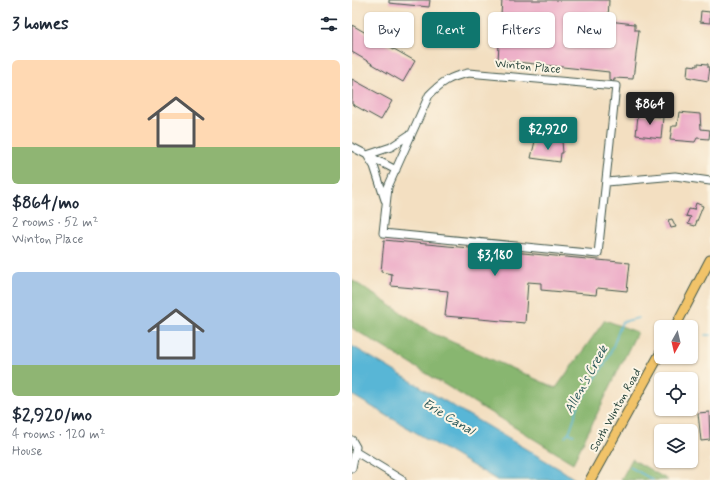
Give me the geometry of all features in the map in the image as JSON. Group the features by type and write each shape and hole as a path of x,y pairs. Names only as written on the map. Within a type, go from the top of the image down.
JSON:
{"main road":[{"path":"679,320 710,260"},
{"name":"South Winton Road","path":"592,476 654,364"}],"street":[{"name":"Winton Place","path":"478,73 616,86 607,182 598,254 383,233 388,187 411,133 429,96 440,84 451,76 478,73"},
{"path":"367,155 391,147 411,133"},
{"path":"352,147 396,170"},
{"path":"367,155 374,166 386,204"},
{"path":"607,182 675,176 710,181"},
{"path":"352,440 356,447 352,468"},
{"path":"356,452 402,480"}],"green space":[{"path":"352,280 432,333 556,388 605,320 637,332 573,463 352,328"},
{"path":"632,459 668,480 621,480"}],"water":[{"name":"Erie Canal","path":"352,346 576,480 497,480 352,395"}],"building":[{"path":"389,0 430,0 429,7 389,3"},
{"path":"502,0 609,0 608,12 563,12 563,48 616,48 616,22 635,24 635,30 639,30 633,79 614,78 614,81 609,80 609,72 498,60 499,48 555,48 555,12 501,12"},
{"path":"701,11 710,12 710,23 700,22"},
{"path":"352,25 364,32 364,48 392,48 415,61 403,82 352,52"},
{"path":"698,63 708,64 708,67 710,67 708,81 687,77 688,65 698,66"},
{"path":"352,79 392,101 381,120 352,104"},
{"path":"679,112 700,114 701,129 710,130 709,139 697,138 695,142 670,140 672,126 677,126"},
{"path":"638,115 663,117 661,138 636,135"},
{"path":"547,140 562,141 563,153 561,153 560,162 531,158 535,141 547,142"},
{"path":"696,203 703,206 695,226 688,224 691,217 686,216 689,209 694,210"},
{"path":"672,219 676,227 671,228 668,220"},
{"path":"384,240 630,263 627,291 597,288 596,295 541,290 541,283 528,282 525,323 445,316 448,291 391,286 392,274 381,272"},
{"path":"709,412 710,440 701,441 698,413"}],"waterway":[{"name":"Allen's Creek","path":"565,437 569,433 579,404 609,357 622,322 638,318"},
{"name":"Allen's Creek","path":"705,335 710,335"},
{"name":"Allen's Creek","path":"569,433 574,435"},
{"path":"630,467 653,480"}]}
